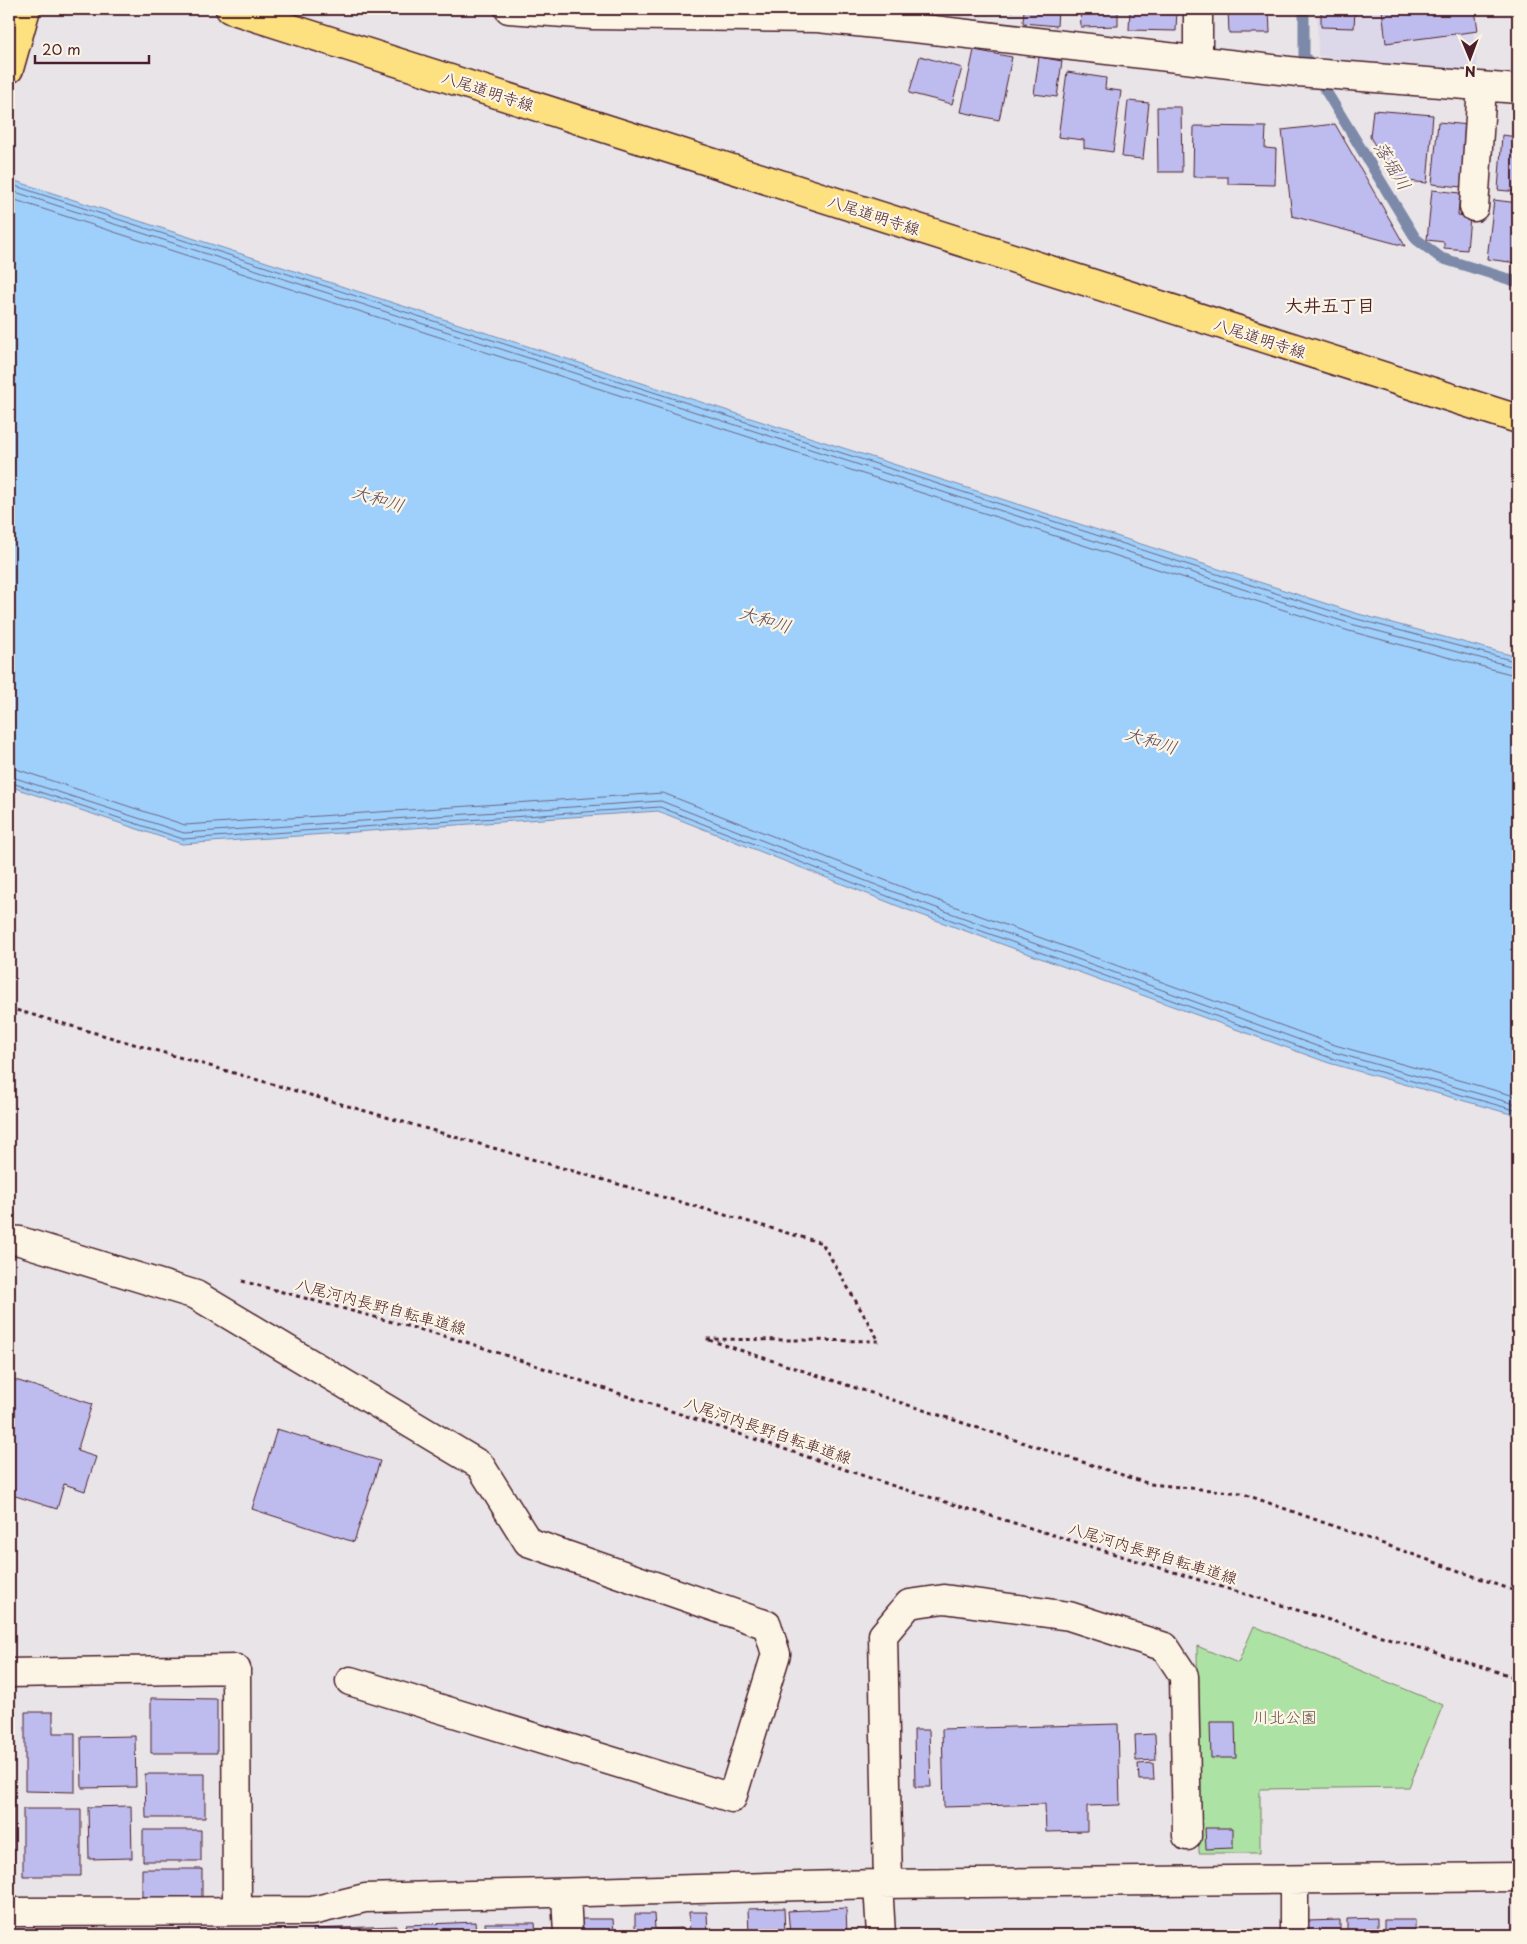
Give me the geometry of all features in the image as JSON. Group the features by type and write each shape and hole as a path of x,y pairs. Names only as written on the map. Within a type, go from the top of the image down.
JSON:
{"main road":[{"path":"9,69 26,9"},
{"name":"八尾道明寺線","path":"230,9 1518,419"}],"street":[{"path":"509,9 593,16 818,14 933,30 1298,72 1518,89"},
{"path":"1198,9 1198,60"},
{"path":"1474,207 1482,87"},
{"path":"9,1240 20,1241 196,1295 480,1465 528,1542 767,1625 776,1654 732,1798 350,1681"},
{"path":"881,1935 883,1884 883,1635 909,1604 944,1598 1069,1616 1165,1647 1184,1676 1187,1836"},
{"path":"9,1673 236,1669 237,1911"},
{"path":"9,1912 312,1911 365,1898 883,1884 1518,1877"},
{"path":"1294,1880 1294,1935"},
{"path":"566,1893 568,1935"}],"path":[{"path":"9,1008 822,1243 879,1341 706,1339 1150,1484 1241,1493 1518,1592"},
{"name":"八尾河内長野自転車道線","path":"235,1279 466,1342 897,1487 1518,1678"}],"shaded area":[{"path":"1317,9 1471,9 1479,78 1318,56"}],"green space":[{"name":"川北公園","path":"1254,1626 1443,1705 1409,1787 1260,1789 1260,1853 1199,1853 1197,1646 1238,1663"}],"water":[{"name":"大和川","path":"9,179 1355,613 1518,657 1518,1116 1329,1063 908,910 658,811 182,844 9,786"}],"building":[{"path":"987,9 1013,9 1013,11"},
{"path":"1024,9 1058,9 1057,26 1023,23"},
{"path":"1080,9 1118,9 1118,26 1081,27"},
{"path":"1130,9 1177,9 1176,31 1129,30"},
{"path":"1228,9 1269,9 1270,33 1229,33"},
{"path":"1321,9 1355,9 1354,28 1321,27"},
{"path":"1382,9 1475,9 1478,31 1386,43"},
{"path":"974,50 1012,57 999,120 961,112"},
{"path":"920,56 962,68 952,104 909,93"},
{"path":"1039,57 1062,61 1057,97 1034,94"},
{"path":"1067,72 1106,78 1105,89 1121,91 1113,152 1084,148 1084,140 1058,137"},
{"path":"1128,101 1149,103 1143,159 1122,157"},
{"path":"1157,107 1181,107 1182,172 1158,172"},
{"path":"1373,110 1433,115 1427,183 1396,180 1370,137"},
{"path":"1438,122 1469,125 1462,187 1432,184"},
{"path":"1335,124 1405,246 1292,216 1282,130"},
{"path":"1194,126 1266,127 1265,148 1276,149 1275,185 1228,184 1228,177 1193,177"},
{"path":"1502,135 1518,137 1518,192 1498,190"},
{"path":"1432,190 1460,193 1458,215 1470,217 1467,250 1444,248 1444,242 1427,240"},
{"path":"1494,200 1518,203 1517,263 1487,259"},
{"path":"9,1378 92,1404 77,1451 96,1457 85,1491 64,1484 57,1509 9,1494"},
{"path":"277,1429 380,1461 354,1542 252,1509"},
{"path":"151,1698 217,1699 217,1753 151,1753"},
{"path":"25,1712 53,1712 53,1733 75,1733 75,1792 25,1791"},
{"path":"9,1718 11,1718 11,1782 9,1782"},
{"path":"1210,1722 1235,1722 1236,1758 1211,1758"},
{"path":"1118,1724 1120,1805 1087,1806 1087,1831 1046,1832 1045,1804 944,1807 942,1729"},
{"path":"914,1730 929,1730 931,1787 915,1787"},
{"path":"1155,1734 1156,1760 1136,1761 1135,1735"},
{"path":"135,1736 136,1787 82,1788 81,1737"},
{"path":"1153,1763 1154,1780 1139,1780 1138,1764"},
{"path":"145,1774 205,1774 205,1818 146,1818"},
{"path":"9,1796 14,1796 14,1889 9,1889"},
{"path":"131,1806 132,1858 89,1859 88,1807"},
{"path":"23,1809 81,1809 81,1876 23,1876"},
{"path":"1205,1828 1233,1828 1233,1848 1206,1849"},
{"path":"143,1830 201,1830 201,1861 143,1861"},
{"path":"142,1869 202,1869 202,1898 142,1899"},
{"path":"784,1908 785,1935 749,1935 748,1909"},
{"path":"846,1908 847,1935 790,1935 788,1911"},
{"path":"689,1912 707,1912 708,1935 690,1935"},
{"path":"635,1914 654,1914 655,1929 682,1928 682,1935 635,1935"},
{"path":"1377,1918 1377,1935 1347,1935 1347,1919"},
{"path":"580,1919 613,1919 614,1934 629,1935 580,1935"},
{"path":"1340,1920 1340,1935 1308,1935 1307,1921"},
{"path":"1384,1920 1415,1920 1415,1935 1384,1935"},
{"path":"475,1922 476,1935 407,1935 406,1925"},
{"path":"485,1923 535,1923 536,1935 486,1935"},
{"path":"396,1926 396,1935 314,1935 313,1929"}],"waterway":[{"name":"落堀川","path":"1304,9 1304,55 1416,239 1441,258 1518,282"}],"district":[{"name":"大井五丁目","path":"1330,306"}]}
